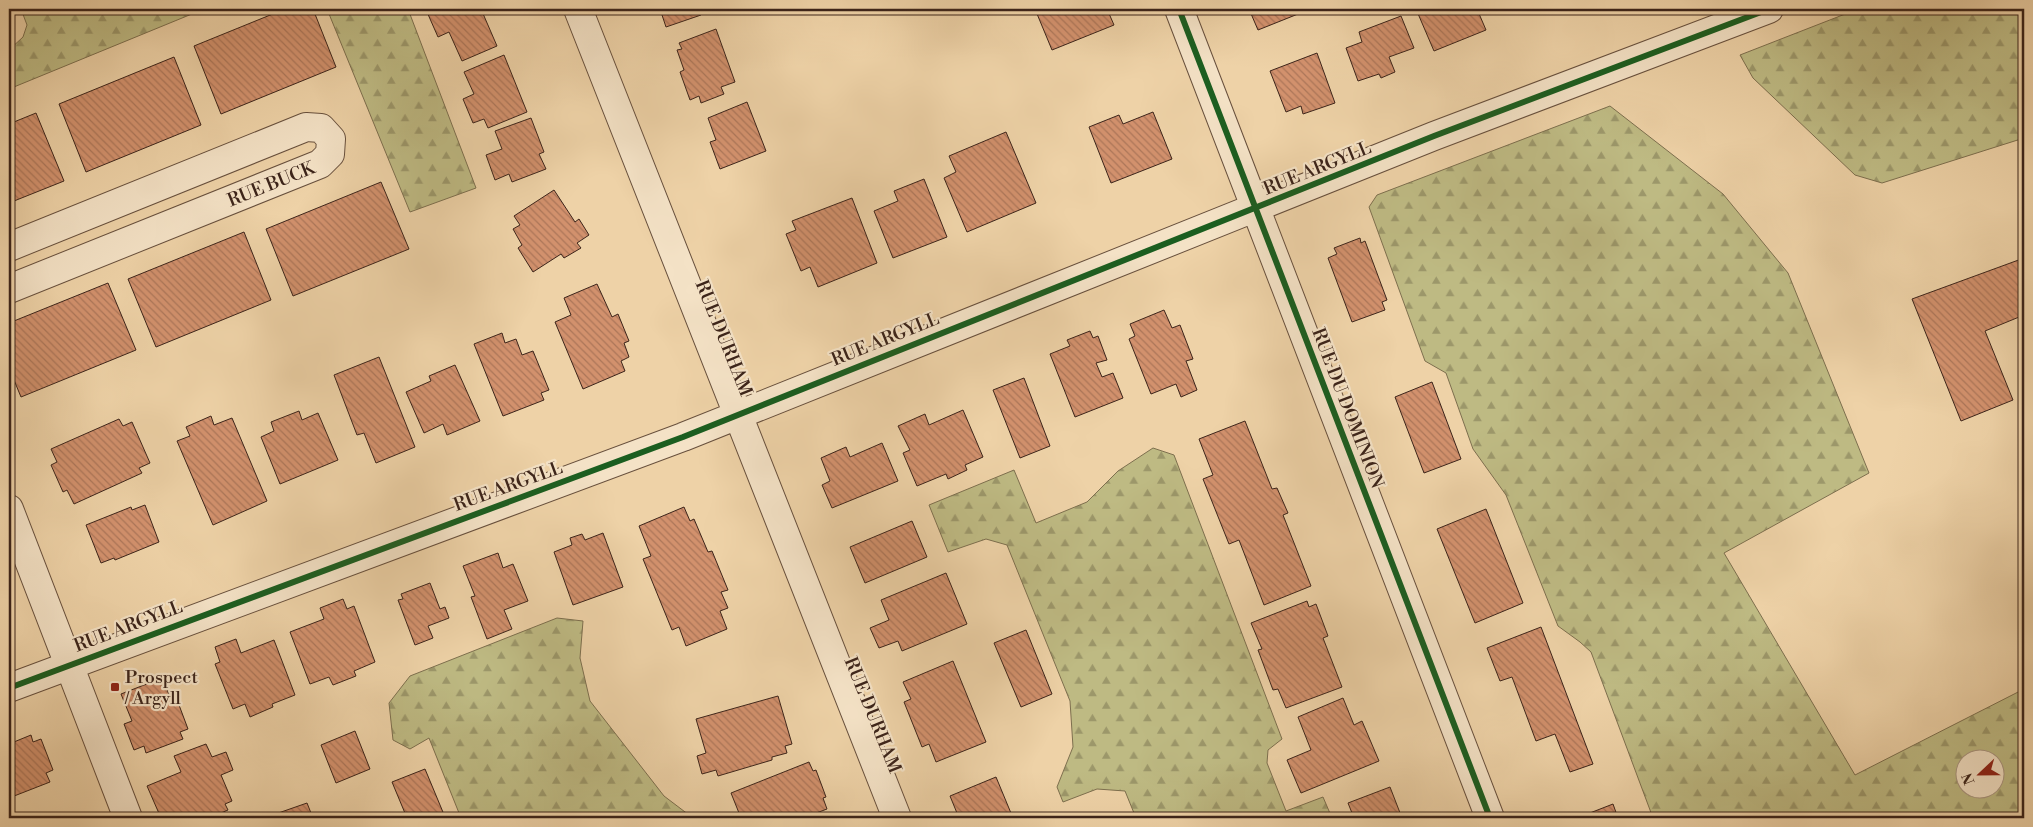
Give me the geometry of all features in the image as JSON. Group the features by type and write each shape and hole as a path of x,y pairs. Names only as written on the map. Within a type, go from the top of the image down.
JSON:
{"street":[{"name":"RUE DURHAM","path":"578,9 897,818"},
{"name":"RUE DU DOMINION","path":"1179,9 1490,818"},
{"name":"RUE ARGYLL","path":"9,688 683,437 1434,136 1769,9"},
{"name":"RUE BUCK","path":"9,247 306,127 321,128 331,139 330,154 320,164 9,289"},
{"path":"224,161 238,197"},
{"path":"93,213 107,250"},
{"path":"9,509 128,818"}],"green space":[{"path":"21,9 204,9 9,89 9,50 23,37 27,25"},
{"path":"327,9 408,9 476,188 410,212"},
{"path":"1858,9 2024,9 2024,138 1882,183 1855,175 1753,78 1740,55"},
{"path":"1610,106 1723,194 1788,273 1869,473 1724,553 1855,775 2024,689 2024,818 1653,818 1591,652 1558,626 1506,495 1473,449 1446,373 1425,361 1369,207 1377,195"},
{"path":"1153,448 1174,455 1282,739 1268,750 1267,763 1286,811 1323,797 1332,818 1136,818 1125,791 1097,789 1063,802 1057,787 1073,747 1070,701 1007,545 986,539 948,552 929,505 1014,470 1036,523 1087,502 1118,471"},
{"path":"557,618 583,621 580,658 590,701 664,796 693,818 461,818 429,738 410,749 393,740 389,703 410,676"}],"building":[{"path":"285,9 313,9 336,67 221,114 194,46"},
{"path":"434,9 481,9 497,46 462,61 449,32 438,37 427,12"},
{"path":"660,9 699,9 701,15 666,27"},
{"path":"1035,9 1107,9 1114,25 1052,50"},
{"path":"1249,9 1307,9 1308,10 1258,30"},
{"path":"1416,9 1477,9 1486,30 1434,51"},
{"path":"1401,16 1414,48 1389,57 1395,72 1381,78 1379,74 1358,81 1346,48 1362,42 1359,32"},
{"path":"716,29 735,82 721,87 724,94 701,103 699,96 690,100 680,72 684,70 677,50 682,49 679,43"},
{"path":"1317,53 1335,103 1303,114 1301,106 1286,112 1270,71"},
{"path":"504,55 527,112 488,128 484,119 473,123 463,99 474,94 464,72"},
{"path":"174,57 201,125 86,172 59,104"},
{"path":"747,102 766,151 720,169 710,142 716,140 708,118"},
{"path":"1153,112 1172,159 1111,183 1089,127 1119,115 1123,124"},
{"path":"36,113 64,181 9,203 9,124"},
{"path":"531,118 544,152 539,154 546,169 512,182 509,174 495,180 486,155 502,149 495,131"},
{"path":"1006,132 1036,203 967,232 944,178 956,172 949,156"},
{"path":"924,179 947,237 893,258 874,211 898,201 894,191"},
{"path":"381,182 409,249 293,296 266,229"},
{"path":"554,190 575,222 579,219 589,235 577,243 581,248 564,258 561,254 533,272 518,248 522,245 513,229 520,225 514,216"},
{"path":"852,198 877,263 818,287 810,267 801,271 786,234 796,230 792,221"},
{"path":"244,232 271,300 156,347 128,279"},
{"path":"1360,238 1361,243 1365,241 1387,300 1382,302 1385,310 1352,322 1328,258 1337,254 1334,248"},
{"path":"2024,258 2024,315 1985,331 2013,400 1961,421 1912,299"},
{"path":"108,283 136,350 21,397 9,368 9,323"},
{"path":"597,284 612,317 618,314 629,341 624,343 629,357 621,361 625,371 583,389 555,322 571,315 564,298"},
{"path":"1164,310 1172,328 1180,325 1193,359 1186,361 1197,390 1181,397 1176,384 1151,394 1129,339 1135,336 1130,324"},
{"path":"1090,331 1093,338 1098,336 1107,360 1096,363 1102,377 1113,373 1123,398 1075,417 1050,354 1070,346 1067,340"},
{"path":"502,333 505,343 516,339 522,355 533,351 549,390 541,393 544,400 503,416 474,344"},
{"path":"379,357 415,447 376,463 364,433 357,435 334,375"},
{"path":"455,365 480,421 447,435 443,424 424,433 406,392 431,381 429,376"},
{"path":"1024,378 1050,446 1020,458 993,390"},
{"path":"1432,382 1461,459 1424,473 1395,397"},
{"path":"963,410 983,457 965,465 967,470 948,479 946,474 917,486 903,453 910,450 898,426 925,414 929,425"},
{"path":"299,411 302,420 318,413 338,460 280,484 261,437 274,431 271,422"},
{"path":"211,416 214,425 232,418 267,501 213,525 177,441 190,436 186,427"},
{"path":"119,419 123,426 132,422 150,463 139,468 142,473 74,504 67,490 63,492 51,465 57,462 51,449"},
{"path":"1245,421 1272,489 1277,488 1288,513 1283,515 1311,586 1264,605 1239,540 1229,544 1203,479 1213,475 1199,439"},
{"path":"882,443 898,481 832,508 822,485 830,481 821,458 846,447 850,457"},
{"path":"145,505 159,542 115,560 114,558 101,563 86,525 131,507 132,510"},
{"path":"684,507 690,521 694,519 708,552 712,551 728,590 721,592 728,608 720,611 727,629 686,646 679,627 672,630 643,559 651,556 639,526"},
{"path":"1486,509 1523,603 1475,623 1437,529"},
{"path":"912,521 927,557 865,583 850,547"},
{"path":"603,533 623,587 573,605 554,552 572,545 570,538 582,534 585,540"},
{"path":"498,553 503,568 513,564 528,601 504,610 512,629 487,639 471,597 475,596 463,566"},
{"path":"946,573 967,624 902,651 898,641 879,648 870,628 889,620 881,600"},
{"path":"430,583 440,609 445,607 449,618 428,626 433,638 415,645 398,600 403,599 401,594"},
{"path":"343,599 347,609 354,606 375,662 354,671 356,676 333,685 329,677 310,684 290,632 324,619 320,608"},
{"path":"1307,601 1309,607 1316,604 1328,636 1323,638 1342,687 1286,708 1278,689 1273,690 1258,650 1262,649 1251,623"},
{"path":"1541,627 1593,764 1570,772 1555,734 1536,741 1512,677 1500,681 1487,648"},
{"path":"1026,630 1052,694 1021,707 994,643"},
{"path":"236,639 241,653 274,640 295,695 272,704 273,707 250,717 245,704 233,709 215,664 220,662 215,647"},
{"path":"953,661 986,742 936,762 929,744 922,747 904,702 911,699 903,682"},
{"path":"162,678 171,699 176,697 188,729 180,732 183,739 146,753 144,746 134,750 124,724 132,721 121,694"},
{"path":"778,696 792,744 785,746 787,753 772,757 772,760 718,776 716,770 702,774 697,756 706,753 696,719"},
{"path":"1343,698 1354,725 1362,721 1379,761 1301,793 1287,760 1311,750 1298,717"},
{"path":"355,731 370,769 336,783 321,745"},
{"path":"31,735 33,742 41,739 53,770 46,773 50,782 9,798 9,744"},
{"path":"206,744 212,757 226,752 233,770 221,775 232,801 225,804 228,810 209,818 161,818 147,786 181,772 174,756"},
{"path":"809,762 813,771 816,770 826,797 823,798 827,809 803,818 741,818 731,793"},
{"path":"425,769 445,817 407,818 392,782"},
{"path":"996,777 1013,818 959,818 950,796"},
{"path":"1390,787 1402,818 1354,818 1348,803"},
{"path":"307,803 313,818 264,818"},
{"path":"1613,804 1618,818 1577,818"}],"cycle path":[{"path":"1179,9 1490,818"},
{"path":"9,688 683,437 1434,136 1769,9"}],"place":[{"name":"Prospect / Argyll","path":"115,687"}]}
